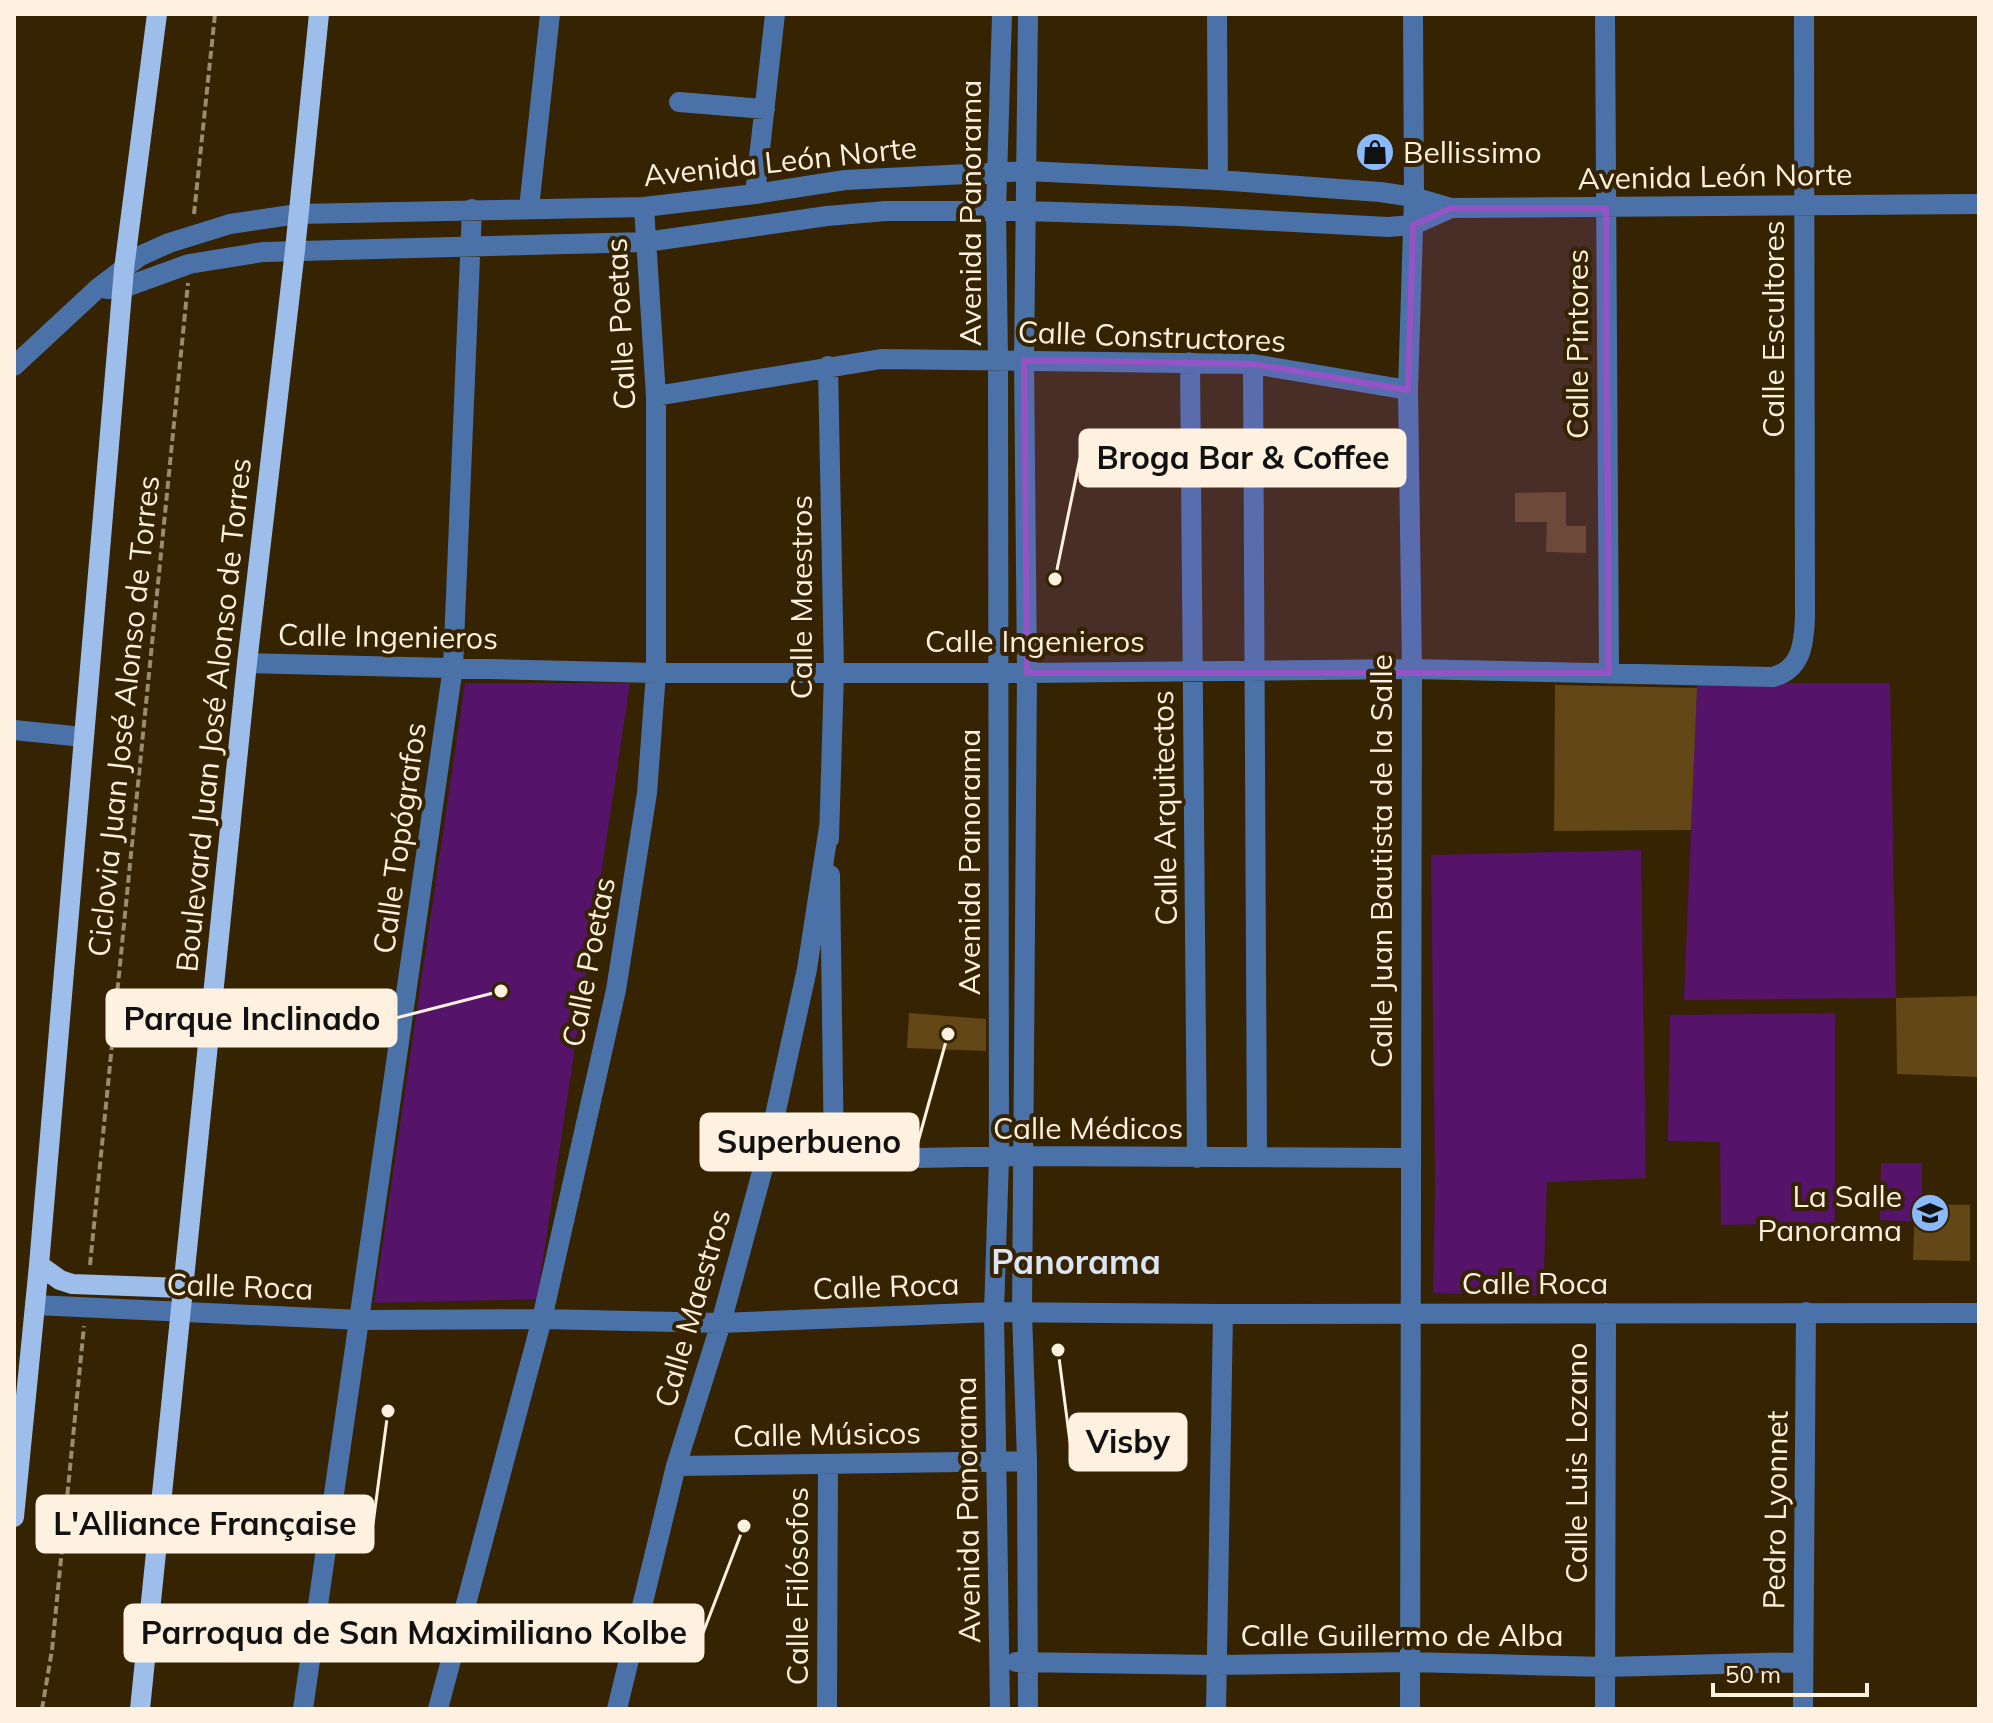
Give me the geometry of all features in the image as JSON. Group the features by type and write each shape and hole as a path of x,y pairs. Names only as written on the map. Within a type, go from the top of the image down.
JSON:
{"main road":[{"path":"14,1517 39,1265 124,279 157,14"},
{"name":"Boulevard Juan José Alonso de Torres","path":"140,1709 247,663 319,14"},
{"path":"39,1265 60,1280 88,1286 183,1288"}],"street":[{"path":"529,208 550,14"},
{"path":"755,194 775,14"},
{"name":"Avenida Panorama","path":"1000,1709 994,1312 999,1158 996,211 1002,14"},
{"name":"Avenida Panorama","path":"1028,14 1024,360 1027,673 1022,1312 1027,1461 1028,1709"},
{"path":"1217,14 1218,180"},
{"name":"Calle Juan Bautista de la Salle","path":"1410,1709 1412,669 1408,390 1414,197 1413,14"},
{"name":"Calle Pintores","path":"1605,14 1609,673"},
{"name":"Calle Escultores","path":"1804,14 1804,643"},
{"path":"679,102 765,109"},
{"name":"Avenida León Norte","path":"124,279 154,250 191,236 263,218 298,214 644,207 845,180 998,172 1218,180 1414,197 1451,208 1979,204"},
{"name":"Calle Poetas","path":"438,1709 542,1319 616,990 647,793 656,673 656,396 644,207"},
{"name":"Avenida León Norte","path":"124,279 263,252 646,242 842,214 886,211 1027,211 1388,227 1413,225 1451,208"},
{"name":"Calle Topógrafos","path":"303,1709 453,667 472,209"},
{"path":"263,218 263,252"},
{"path":"14,366 97,289 124,279"},
{"name":"Calle Constructores","path":"656,396 881,359 1253,364 1408,390"},
{"name":"Calle Arquitectos","path":"1190,362 1197,1158"},
{"path":"1253,364 1257,1157"},
{"name":"Calle Maestros","path":"828,366 834,672 829,827 834,1159"},
{"name":"Calle Ingenieros","path":"247,663 656,673 1412,669 1773,677 1792,668 1804,643"},
{"path":"14,730 83,737"},
{"name":"Calle Maestros","path":"617,1709 676,1466 721,1323 765,1161 807,969 829,827"},
{"name":"Calle Médicos","path":"765,1161 1024,1156 1410,1158"},
{"name":"Calle Roca","path":"35,1305 361,1320 542,1319 721,1323 994,1312 1979,1313"},
{"name":"Pedro Lyonnet","path":"1803,1709 1806,1312"},
{"name":"Calle Luis Lozano","path":"1605,1709 1606,1313"},
{"path":"1216,1709 1223,1314"},
{"name":"Calle Músicos","path":"676,1466 1027,1461"},
{"name":"Calle Filósofos","path":"827,1709 828,1464"},
{"name":"Calle Guillermo de Alba","path":"1000,1663 1216,1665 1410,1662 1605,1667 1803,1662"}],"path":[{"path":"191,236 215,14"},
{"name":"Ciclovia Juan José Alonso de Torres","path":"88,1286 189,264"},
{"path":"42,1709 52,1650 86,1309"}],"highlighted area":[{"path":"1451,208 1606,208 1609,673 1027,673 1024,360 1253,364 1408,390 1413,225"}],"shaded area":[{"path":"465,683 630,683 537,1299 374,1303"},
{"path":"1697,683 1890,683 1896,998 1684,1000"},
{"path":"1641,850 1646,1178 1547,1182 1543,1296 1433,1293 1435,1182 1431,855"},
{"path":"1835,1013 1835,1223 1721,1225 1720,1142 1668,1141 1670,1015"},
{"path":"1881,1163 1922,1163 1922,1204 1915,1204 1914,1222 1880,1220"}],"building":[{"path":"1566,492 1566,526 1586,526 1586,553 1546,552 1547,522 1515,522 1515,493"},
{"path":"1555,685 1697,688 1691,830 1554,831"},
{"path":"1979,996 1979,1077 1897,1074 1896,998"},
{"path":"909,1013 986,1019 986,1051 907,1048"},
{"path":"1915,1204 1970,1205 1970,1261 1913,1260"}],"place":[{"name":"Bellissimo","path":"1375,152"},
{"name":"Broga Bar & Coffee","path":"1055,579"},
{"name":"Parque Inclinado","path":"501,991"},
{"name":"Superbueno","path":"948,1034"},
{"name":"La Salle Panorama","path":"1930,1213"},
{"name":"Visby","path":"1058,1350"},
{"name":"L'Alliance Française","path":"388,1411"},
{"name":"Parroqua de San Maximiliano Kolbe","path":"744,1526"}],"district":[{"name":"Panorama","path":"1076,1261"}]}
